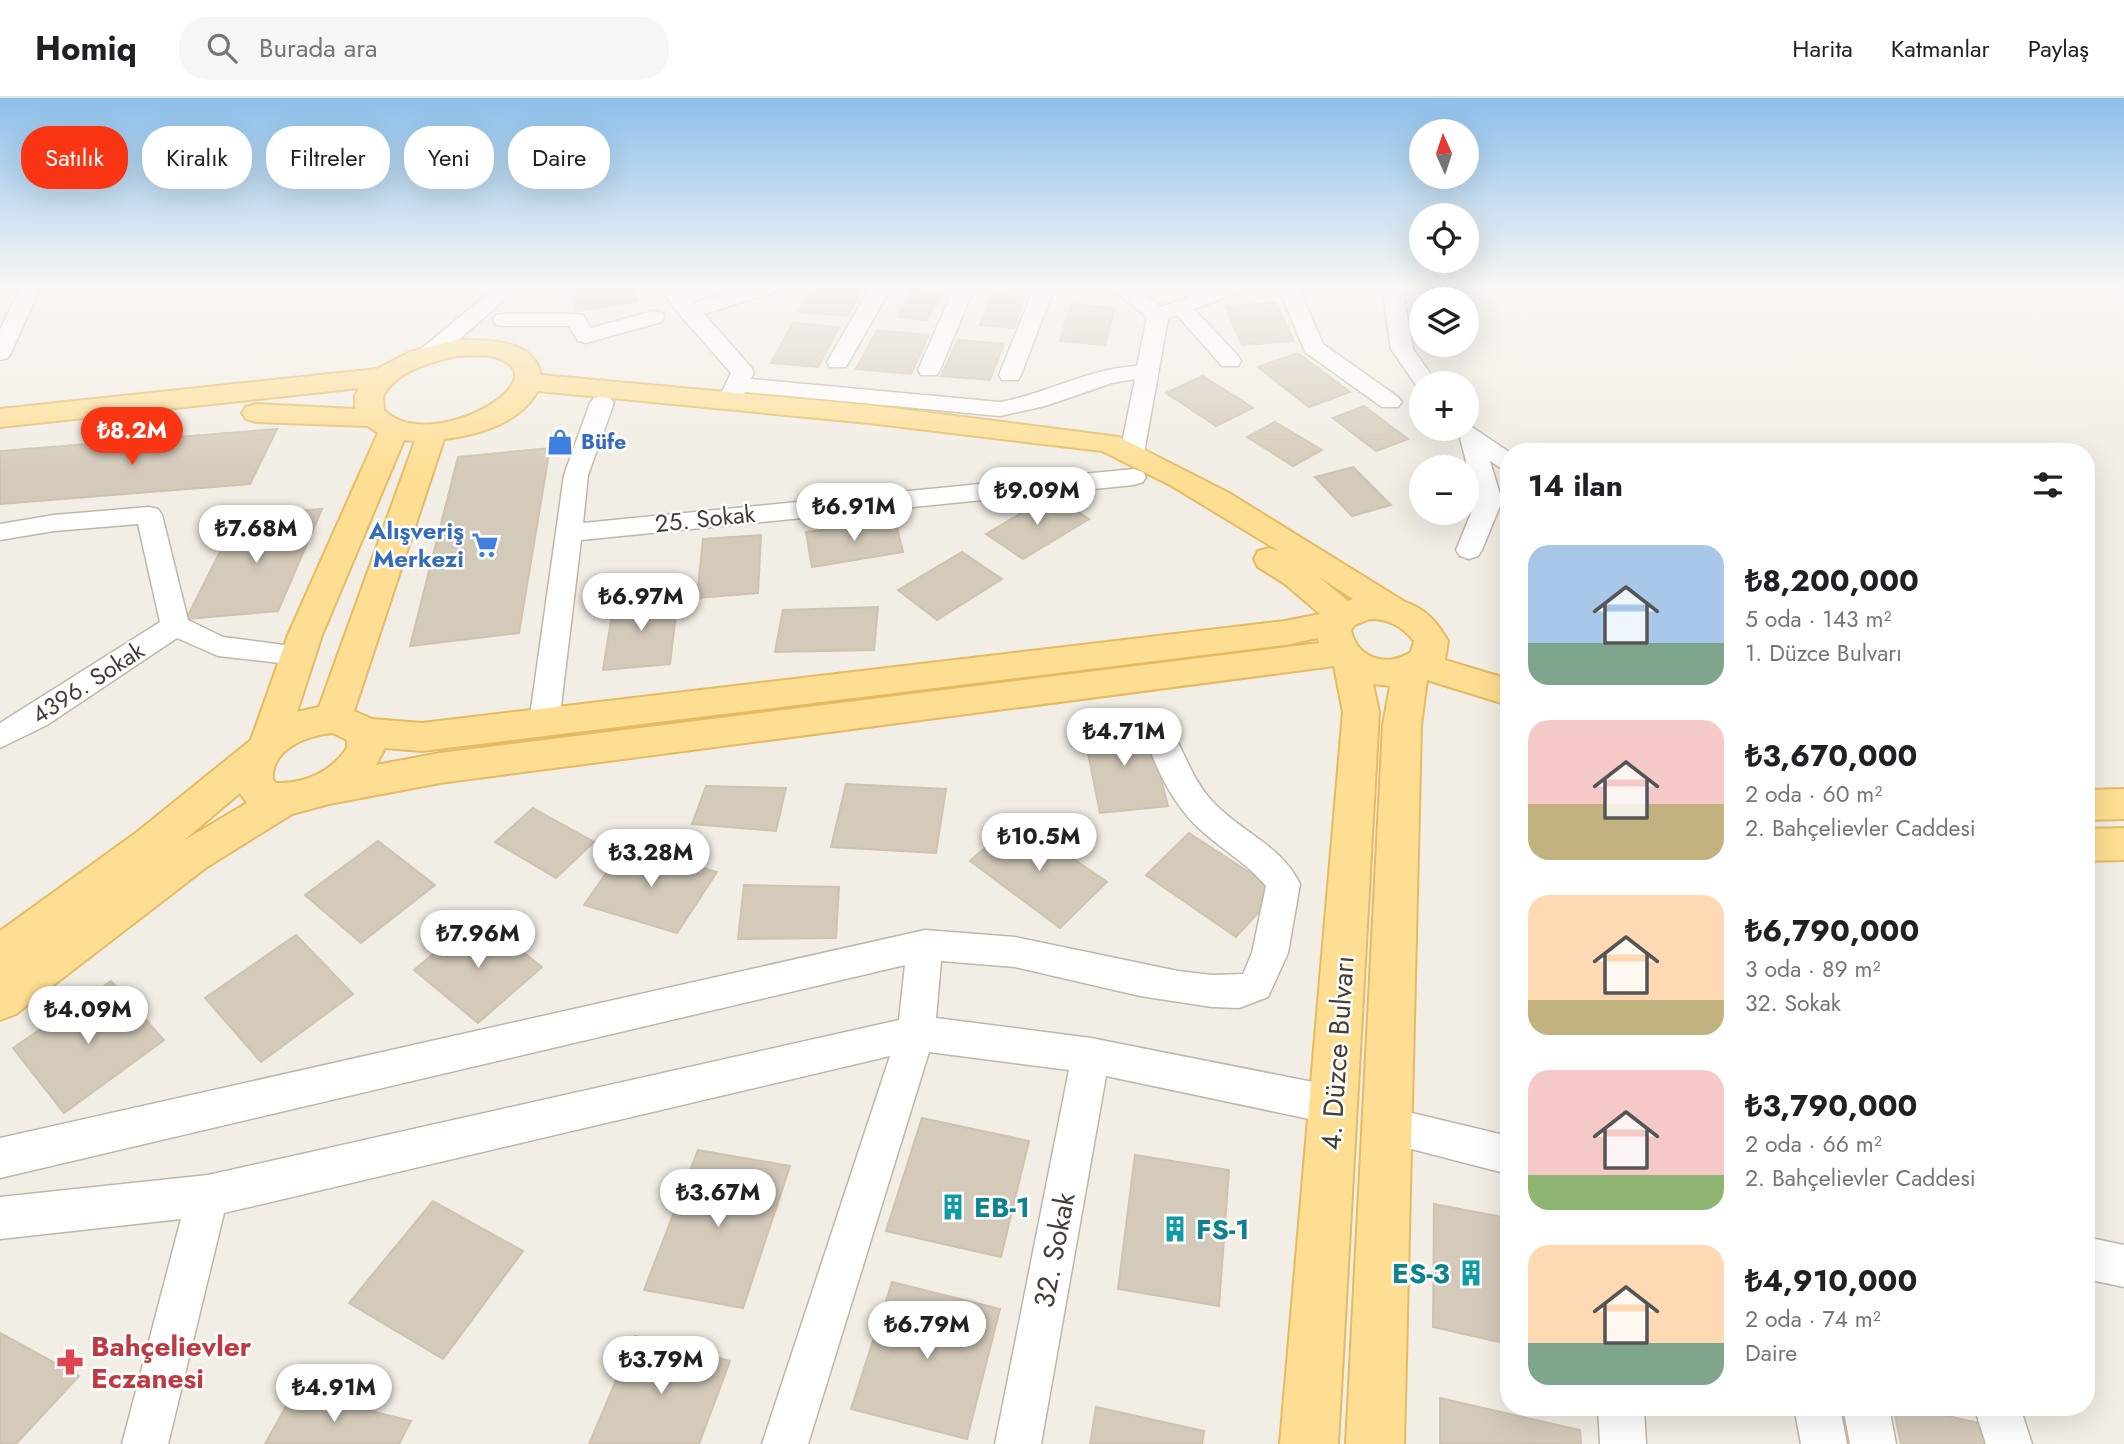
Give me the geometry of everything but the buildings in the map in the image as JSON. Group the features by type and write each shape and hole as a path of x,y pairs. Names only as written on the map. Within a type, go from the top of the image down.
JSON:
{"main road":[{"path":"383,423 367,405 371,390 384,376 404,363 452,349"},
{"path":"0,437 56,427 276,412 383,423 432,433 459,429 506,409 525,389 528,369 519,359 503,351 487,349"},
{"path":"0,418 100,405 324,385 384,376"},
{"path":"525,389 733,393 869,414 1109,443 1133,465 1297,576 1343,638 1380,673 1421,659 1500,667"},
{"path":"525,389 602,404 1006,445 1083,456 1119,468 1133,465 1302,550 1393,610 1418,622 1421,659"},
{"path":"383,423 263,750 252,769 252,781 258,790 269,797 299,799 330,789 440,768 1343,638 1366,607 1393,610"},
{"path":"348,726 432,433"},
{"path":"0,956 150,844 263,750 299,725 348,726 422,737 1285,633 1343,638"},
{"name":"4. Düzce Bulvarı","path":"1308,1444 1361,712 1343,638"},
{"path":"1421,659 1500,689"},
{"name":"4. Düzce Bulvarı","path":"1375,1444 1402,725 1421,659"},
{"path":"330,789 358,766 365,754 366,742 348,726"},
{"path":"0,1000 193,855 284,800"},
{"path":"2095,805 2124,804"},
{"path":"2095,845 2124,844"}],"street":[{"path":"429,354 436,349"},
{"path":"722,349 743,372 733,393 1000,410 1031,403 1106,376 1146,372"},
{"path":"838,362 846,349"},
{"path":"929,370 938,349"},
{"path":"1010,376 1021,349"},
{"path":"1133,465 1149,349"},
{"path":"1220,349 1230,361"},
{"path":"1316,349 1390,402"},
{"path":"1402,349 1418,371"},
{"path":"544,723 576,475 602,404"},
{"path":"1469,550 1489,500 1470,441"},
{"path":"1479,441 1500,456"},
{"name":"25. Sokak","path":"568,533 1133,465"},
{"path":"0,533 54,523 149,515 175,626 218,646 297,655"},
{"name":"4396. Sokak","path":"0,737 36,718 175,626"},
{"path":"0,1158 925,945 1015,952 1107,974 1223,993 1242,992 1255,986 1268,960 1283,884 1274,869 1257,852 1222,829 1195,804 1171,766 1161,739"},
{"path":"785,1444 916,1033 925,945"},
{"path":"0,1217 208,1196 916,1033 1091,1055 1333,1105"},
{"name":"32. Sokak","path":"1018,1444 1091,1055"},
{"path":"1387,1126 1500,1153"},
{"path":"145,1444 208,1196"},
{"path":"2095,1260 2124,1266"},
{"path":"1621,1416 1623,1444"},
{"path":"1819,1416 1824,1444"},
{"path":"1868,1416 1873,1444"},
{"path":"2000,1416 2009,1444"}],"place":[{"name":"Büfe","path":"560,442"},
{"name":"Alışveriş Merkezi","path":"485,545"},
{"name":"EB-1","path":"953,1207"},
{"name":"FS-1","path":"1175,1229"},
{"name":"ES-3","path":"1471,1273"},
{"name":"Bahçelievler Eczanesi","path":"70,1362"}]}
